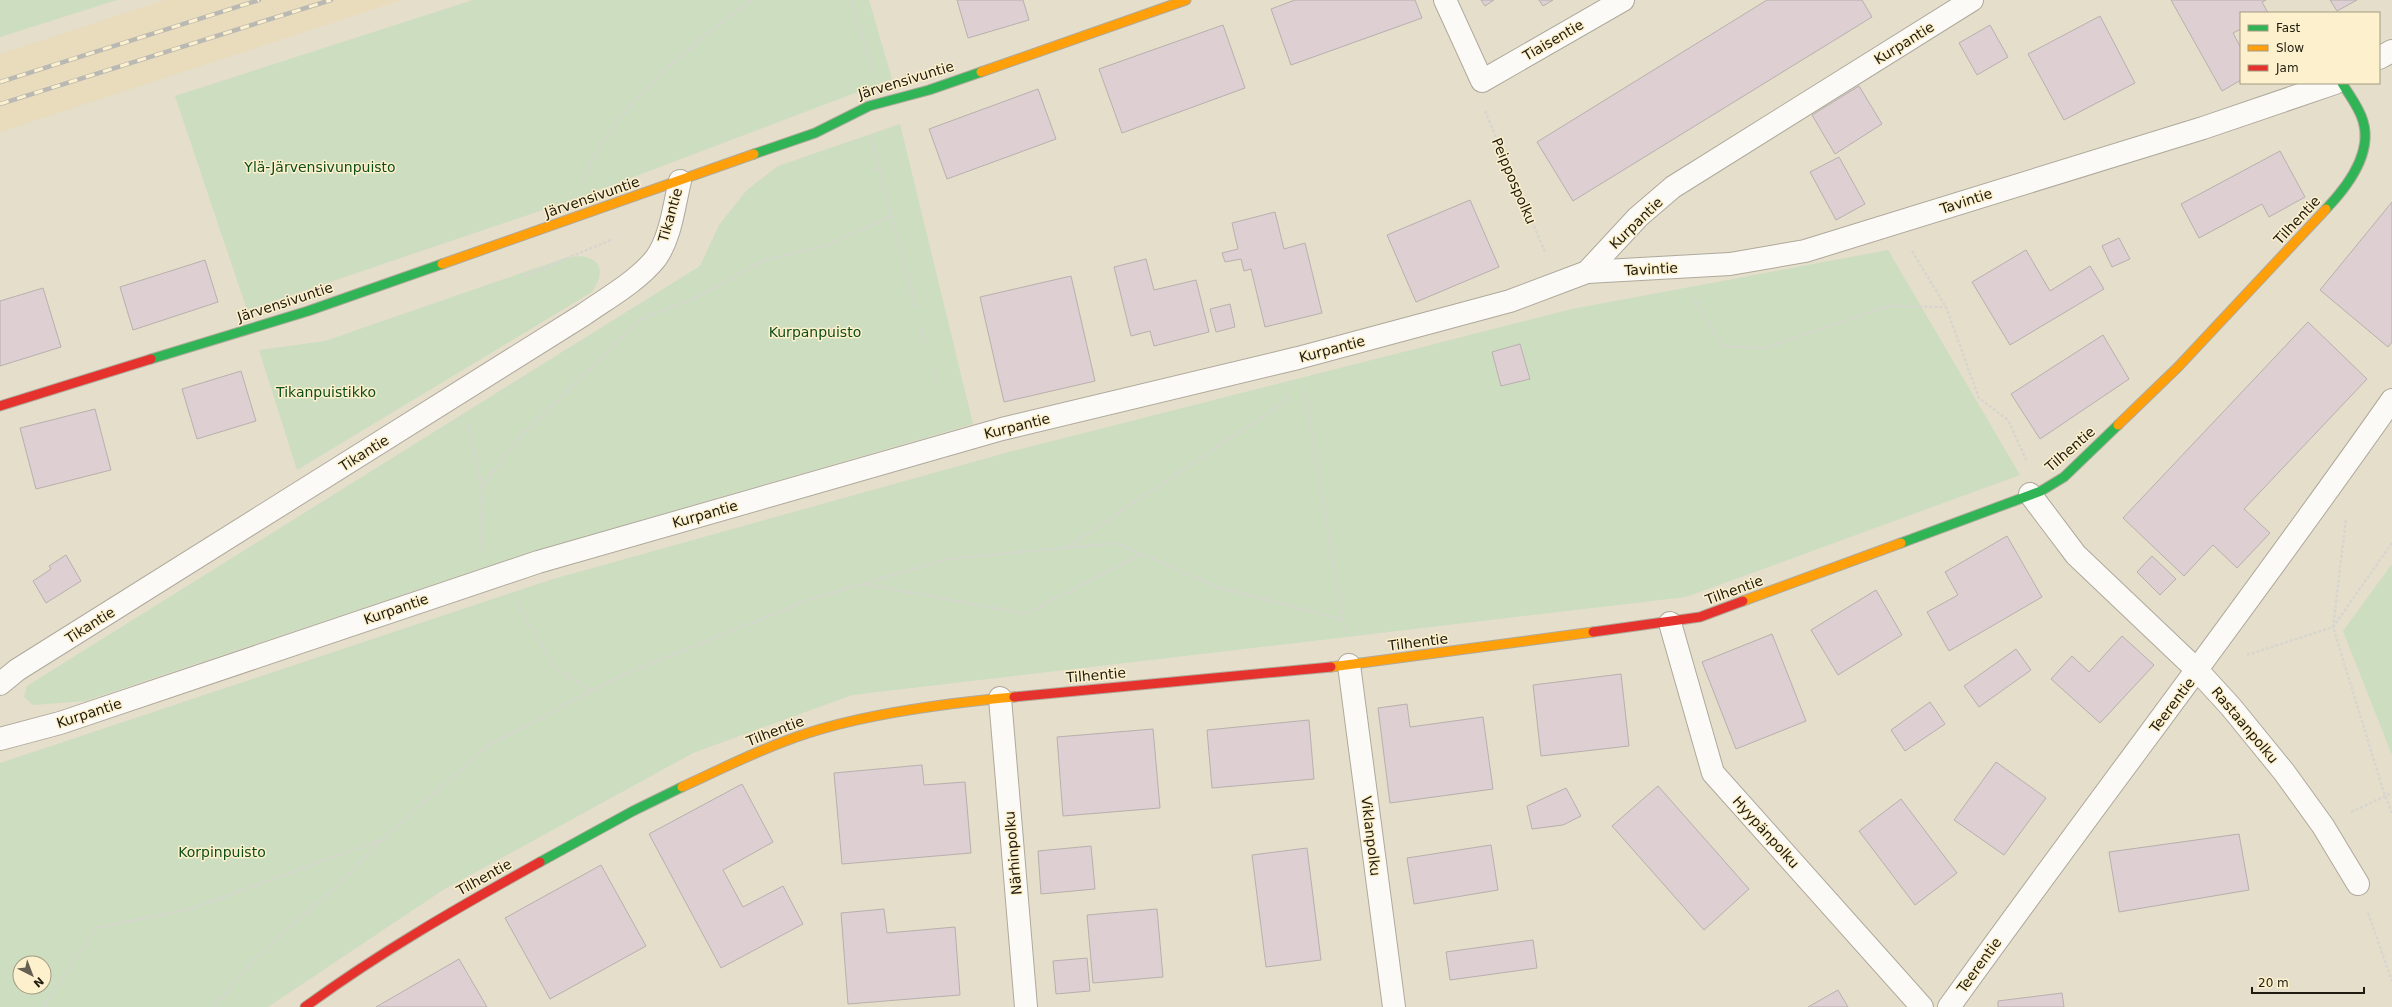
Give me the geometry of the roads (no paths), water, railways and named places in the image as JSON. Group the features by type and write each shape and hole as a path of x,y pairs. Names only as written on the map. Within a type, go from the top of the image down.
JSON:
{"street":[{"name":"Järvensivuntie","path":"0,406 308,310 815,134 852,111 896,96 929,90 1186,0"},
{"name":"Tiaisentie","path":"1445,0 1482,81 1623,0"},
{"name":"Kurpantie","path":"0,739 60,723 488,578 1002,429 1289,360 1510,301 1587,272 1638,217 1673,187 1972,0"},
{"path":"2380,57 2392,51"},
{"name":"Tavintie","path":"1587,272 1730,264 1805,251 2203,128 2331,84"},
{"name":"Tilhentie","path":"305,1007 338,982 435,920 633,811 735,762 808,733 883,715 1000,698 1349,665 1670,623 1700,617 2035,492 2064,477 2178,367 2337,198 2353,176 2364,151 2364,124 2343,84"},
{"name":"Tikantie","path":"0,684 24,666 583,315 638,275 656,257 666,237 680,181"},
{"name":"Teerentie","path":"1949,1007 2198,670 2392,400"},
{"name":"Rastaanpolku","path":"2035,492 2076,555 2198,670 2284,772 2323,826 2358,884"},
{"name":"Hyypänpolku","path":"1670,623 1713,773 1922,1007"},
{"name":"Viklanpolku","path":"1349,665 1394,1007"},
{"name":"Närhinpolku","path":"1000,698 1026,1007"}],"railway":[{"path":"0,82 259,0"},
{"path":"0,104 331,0"}],"park label":[{"name":"Ylä-Järvensivunpuisto","path":"320,167"},
{"name":"Kurpanpuisto","path":"815,332"},
{"name":"Tikanpuistikko","path":"326,392"},
{"name":"Korpinpuisto","path":"222,852"}]}
